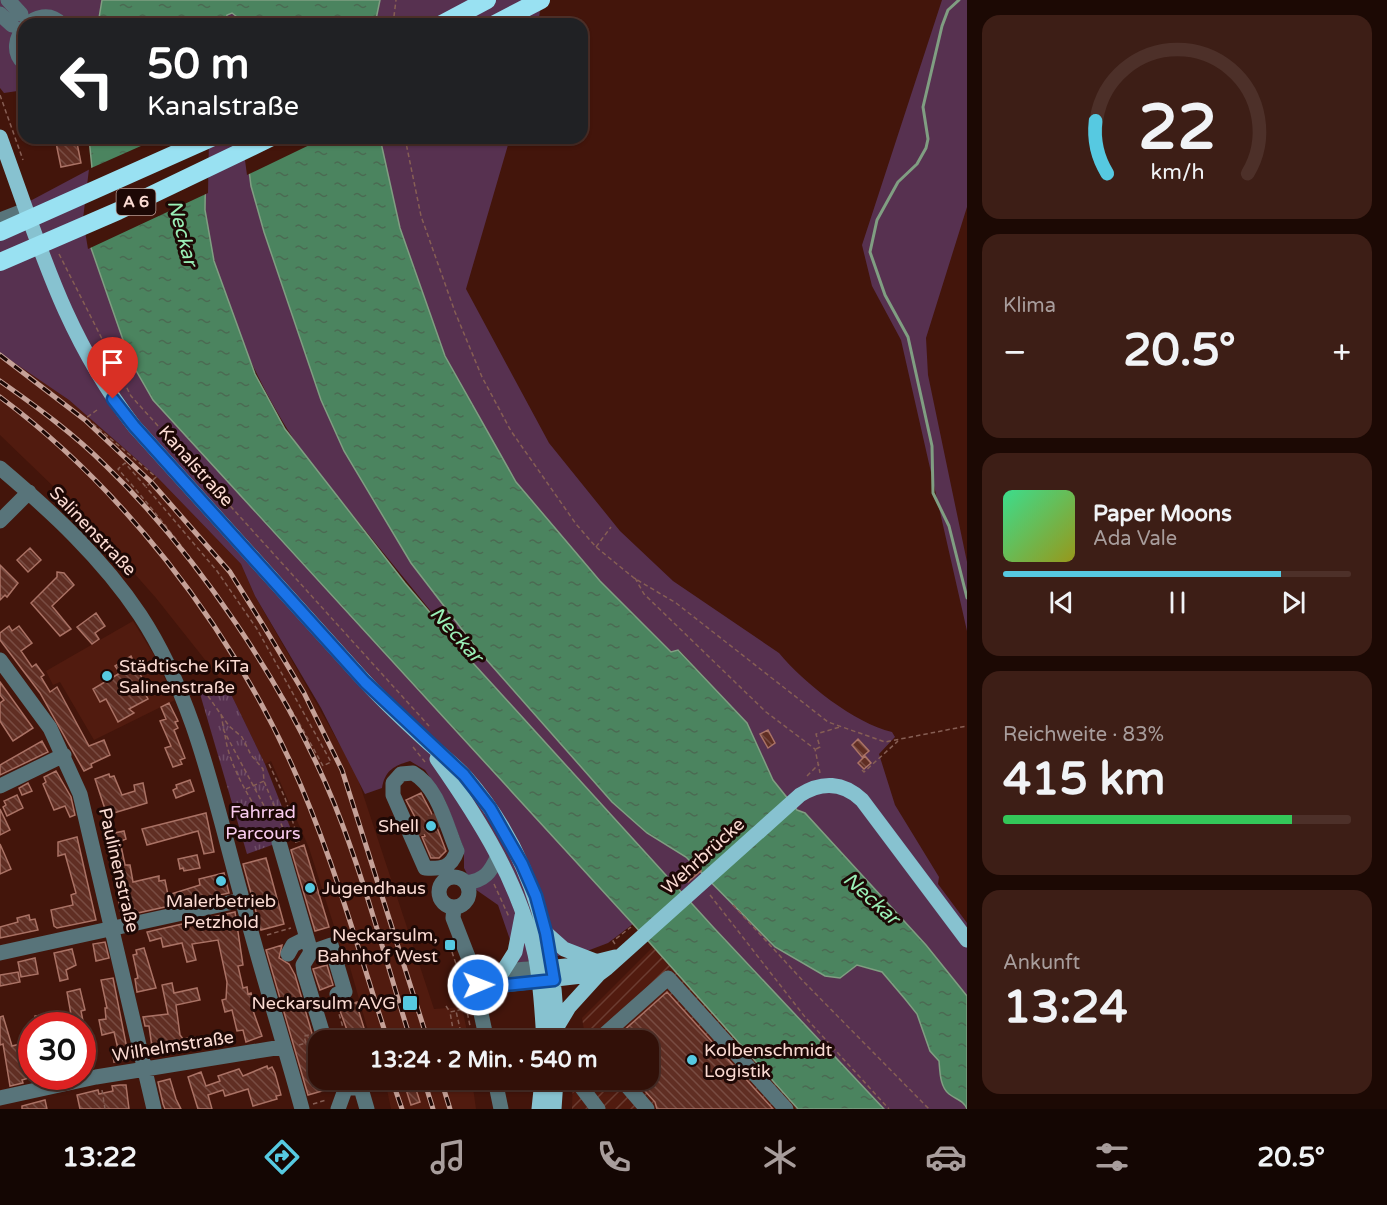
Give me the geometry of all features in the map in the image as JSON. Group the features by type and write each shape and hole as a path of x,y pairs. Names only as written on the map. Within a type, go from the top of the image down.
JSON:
{"highway":[{"path":"453,18 487,0"},
{"path":"506,18 541,0"},
{"name":"A 6","path":"0,232 198,144"},
{"name":"A 6","path":"0,262 118,211 258,144"}],"main road":[{"name":"Kanalstraße","path":"0,137 47,271 70,325 113,399 134,426 365,682 427,733 490,808 522,864 546,933 546,975"},
{"name":"Kanalstraße","path":"427,733 498,856 546,975"},
{"name":"Wehrbrücke","path":"559,1030 569,1007 598,968 701,884 810,789 836,785 846,787 862,800 967,940"},
{"path":"503,971 515,952 522,913"},
{"path":"546,933 598,968"},
{"path":"546,975 598,968"},
{"path":"546,975 556,1030"},
{"path":"544,1030 546,975"},
{"path":"539,1109 541,1090"},
{"path":"554,1109 555,1090"}],"street":[{"path":"0,5 6,0 16,19"},
{"path":"18,58 13,54 8,43 16,19 35,9 46,10 58,18"},
{"path":"0,14 16,19"},
{"path":"0,220 26,210"},
{"name":"Salinenstraße","path":"0,468 29,492 114,577 163,654 179,687 209,778 282,1047 301,1108"},
{"path":"0,521 29,492"},
{"name":"Paulinenstraße","path":"0,660 38,710 64,755 86,813 154,1109"},
{"path":"0,786 64,755"},
{"path":"454,907 444,903 439,894 445,874 457,851 432,792 425,780 413,773 401,774 393,783 393,795 425,868 445,874 454,877 466,883 480,881 488,875 498,856"},
{"path":"280,845 307,938 303,964 316,1030"},
{"path":"454,907 468,898 466,883"},
{"path":"0,953 242,900"},
{"path":"454,907 453,918 476,981 485,1030"},
{"path":"288,954 293,945 307,938 331,945 345,992 337,994"},
{"path":"476,981 503,971 546,975"},
{"path":"476,981 495,986 546,975"},
{"path":"609,1030 668,978 786,1109"},
{"name":"Wilhelmstraße","path":"0,1098 100,1077 282,1047"},
{"path":"338,1109 348,1090"},
{"path":"356,1090 365,1108"},
{"path":"497,1090 501,1109"},
{"path":"584,1090 598,1109"},
{"path":"631,1090 647,1109"}],"path":[{"path":"394,18 396,0"},
{"path":"0,95 25,168"},
{"path":"406,144 421,216 458,322 482,377 511,431 596,547 634,578 676,603 828,722 885,742 967,726"},
{"path":"57,250 95,320 121,379 137,404 427,733"},
{"path":"97,410 86,418 156,477 146,487"},
{"path":"125,463 146,487 217,571 257,629 331,762 323,766 289,703 216,590 170,530 118,470 125,463"},
{"path":"596,547 611,527"},
{"path":"634,578 644,594 766,712 815,749 819,764"},
{"path":"208,696 229,726 242,737 251,755 263,769 264,781 285,832 280,845"},
{"path":"220,713 227,748 245,789 262,819 270,817 280,819"},
{"path":"815,749 820,747 816,734 840,726"},
{"path":"224,731 270,817"},
{"path":"862,770 864,772 898,740"},
{"path":"269,764 285,798 299,841 280,845"},
{"path":"245,789 264,781"},
{"path":"701,884 805,1017 889,1109"},
{"path":"733,905 805,983 930,1109"},
{"path":"620,949 613,941 631,927"},
{"path":"253,939 307,938"},
{"path":"337,994 336,1002 345,1030"},
{"path":"446,1006 450,1012 453,1030"},
{"path":"450,1012 466,1008"},
{"path":"456,1011 460,1030"},
{"path":"306,1043 304,1036 308,1034"},
{"path":"100,1077 105,1109"},
{"path":"301,1108 329,1099 330,1090"}],"shaded area":[{"path":"0,352 69,400 158,478 241,564 255,596 356,773 434,1009 462,1007 467,1030 368,1030 345,950 342,951 309,848 271,761 265,764 229,690 156,598 81,513 0,435"},
{"name":"Städtische KiTa Salinenstraße","path":"133,621 154,655 175,700 94,740 60,682 53,685 46,671"},
{"path":"653,947 798,1109 572,1109 573,1090 659,1090 659,1030 584,1030 582,1018"},
{"path":"387,1090 473,1090 476,1109 391,1109"}],"green space":[{"path":"0,0 102,0 99,18 18,18 18,91 4,93 0,88"},
{"path":"380,0 538,0 540,11 539,18 376,18"},
{"path":"942,0 967,0 967,207 926,338 928,375 967,562 967,631 901,340 872,286 862,245"},
{"path":"232,13 238,18 226,18 227,15"},
{"path":"206,144 246,144 251,186 264,232 321,400 344,451 411,563 477,649 612,802 647,833 686,857 775,947 825,976 840,978 856,965 882,972 917,1014 930,1051 939,1061 940,1074 946,1088 961,1099 966,1109 884,1109 714,928 473,663 308,460 273,405 242,342 229,309 210,243 204,203"},
{"path":"381,144 508,144 466,289 549,443 620,531 673,581 779,653 816,689 846,711 892,732 895,737 879,754 895,805 939,877 938,884 967,923 967,996 926,945 805,813 797,810 773,780 747,723 679,650 671,652 600,581 516,482 445,356 400,228"},
{"path":"92,168 90,245 130,360 153,400 633,924 608,943 587,951 518,963 498,905 475,889 464,868 464,849 445,800 425,770 410,761 399,765 388,773 382,788 365,794 321,708 255,596 241,564 158,478 69,400 0,353 0,217"},
{"name":"Fahrrad Parcours","path":"222,681 229,690 265,764 294,837 247,854 198,687"}],"water":[{"path":"102,0 380,0 376,18 238,18 232,13 227,15 226,18 99,18"},
{"name":"Neckar","path":"90,144 206,144 205,210 214,261 255,374 285,429 405,583 473,663 714,928 884,1109 798,1109 633,924 153,400 130,360 90,245 86,219 92,168"},
{"name":"Neckar","path":"246,144 381,144 400,228 445,356 516,482 600,581 671,652 678,650 747,723 773,780 797,810 805,813 926,945 967,996 967,1109 960,1100 946,1091 941,1079 939,1061 930,1051 917,1014 882,972 857,965 840,978 825,976 775,947 686,857 647,833 612,802 477,649 411,563 344,451 321,400 264,232 251,186"}],"pier":[{"path":"145,144 209,144 208,193 88,249 83,219 89,169"},
{"path":"243,144 312,144 247,175"}],"building":[{"path":"56,144 77,144 81,163 61,167"},
{"path":"30,548 41,560 28,572 17,560"},
{"path":"0,565 18,583 7,597 5,595 0,600"},
{"path":"57,572 64,573 74,585 52,606 71,629 60,636 31,603 57,577"},
{"path":"96,613 105,626 95,633 99,639 92,644 77,627"},
{"path":"9,626 12,631 19,626 32,643 21,651 32,667 36,664 44,675 41,677 50,692 57,687 89,746 104,740 110,755 91,764 92,767 84,771 40,693 0,640 0,633"},
{"path":"131,656 146,686 142,688 148,699 129,709 134,713 118,722 106,699 100,702 93,689 120,673 115,666"},
{"path":"0,682 33,728 13,741 0,721 0,703 4,700 0,695"},
{"path":"169,703 178,721 175,722 178,728 174,730 185,758 180,760 182,764 173,767 165,748 171,746 160,721 166,719 161,707"},
{"path":"768,730 775,743 768,748 760,734"},
{"path":"858,739 869,751 862,757 852,745"},
{"path":"42,741 48,752 0,775 0,765"},
{"path":"865,756 871,763 864,769 858,763"},
{"path":"56,771 71,797 75,815 70,817 65,806 54,810 43,784 46,782 44,777"},
{"path":"109,774 110,777 114,776 122,795 135,791 134,785 143,783 147,803 107,815 95,779"},
{"path":"190,780 194,791 176,798 173,790 177,788 176,785"},
{"path":"28,783 32,791 22,795 19,788"},
{"name":"Shell","path":"421,793 446,851 439,858 431,858 422,837 425,836 406,800"},
{"path":"17,795 23,808 7,816 3,807 6,805 4,801"},
{"path":"0,809 10,830 0,835"},
{"path":"206,813 214,852 204,854 198,831 147,845 142,829"},
{"path":"124,831 126,839 121,841 121,846 125,865 130,865 133,882 159,876 159,881 165,880 168,895 200,885 199,879 224,873 229,893 133,914 132,908 120,911 115,867 105,835"},
{"path":"77,837 96,920 57,928 54,926 51,910 73,905 71,895 76,893 65,854 58,856 58,842"},
{"path":"0,844 11,869 0,874"},
{"name":"Jugendhaus","path":"304,845 329,927 315,931 291,850"},
{"path":"197,855 200,868 184,871 183,868 180,869 178,859"},
{"path":"266,858 284,924 261,930 243,864"},
{"path":"695,864 701,871 688,882 682,876"},
{"path":"235,912 243,965 238,966 243,988 247,987 248,994 251,993 254,1005 251,1005 262,1036 246,1042 243,1030 237,1031 232,1010 225,1012 222,1000 226,999 227,982 218,940 192,944 196,960 187,962 182,943 163,947 161,938 150,941 147,932"},
{"path":"29,915 30,920 35,919 38,930 0,938 0,927 18,922 17,918"},
{"path":"105,942 109,958 96,961 93,944"},
{"path":"282,945 279,958 289,964 295,975 311,1030 308,1030 308,1090 326,1090 308,1095 266,950"},
{"path":"144,948 156,988 137,992 135,979 138,978 133,955 137,954 136,950"},
{"path":"72,949 76,965 66,970 68,979 60,981 54,953"},
{"path":"35,958 38,974 21,977 18,962"},
{"path":"327,965 333,985 320,990 313,969"},
{"path":"18,972 20,982 0,986 0,975"},
{"path":"113,978 129,1059 114,1062 112,1050 118,1049 114,1032 102,1035 99,1020 106,1019 105,1008 107,1008 101,980"},
{"path":"172,983 174,993 197,988 200,1000 176,1005 180,1035 183,1039 196,1037 197,1046 153,1054 149,1026 145,1026 143,1017 168,1014 162,985"},
{"path":"80,989 85,1010 71,1012 67,992"},
{"name":"Kolbenschmidt Logistik","path":"667,992 773,1109 657,1109 655,1102 644,1090 659,1090 659,1030 624,1030"},
{"path":"357,1002 365,1030 347,1030 339,1008"},
{"path":"3,1016 12,1046 18,1044 18,1084 10,1086 3,1044 0,1045 0,1017"},
{"path":"267,1066 268,1069 272,1067 275,1073 281,1095 276,1096 277,1099 253,1106 248,1089 225,1096 223,1090 208,1095 212,1109 198,1109 188,1077 201,1072 206,1086 220,1081 218,1076 239,1069 243,1076"},
{"path":"170,1079 181,1109 165,1109 163,1104 158,1082"},
{"path":"126,1085 129,1109 80,1109 77,1095 98,1090 99,1094 113,1091 112,1086"},
{"path":"406,1090 416,1090 420,1102 411,1105"},
{"path":"45,1100 47,1109 22,1109 22,1106"}],"waterway":[{"path":"959,0 948,10 942,26 923,107 928,139 926,148 917,164 898,182 877,220 870,252 885,295 908,337 932,446 933,493 949,526 967,598"}],"tunnel":[{"path":"409,833 442,818"}],"railway":[{"path":"0,355 85,420 151,482 230,572 304,693 342,770 425,1030"},
{"path":"0,381 81,443 140,501 205,580 265,668 291,713 334,803 365,891 408,1030"},
{"path":"0,397 45,433 128,515 202,608 234,657 263,708 304,793 343,898 385,1030"},
{"path":"395,1090 402,1109"},
{"path":"427,1090 433,1109"},
{"path":"444,1090 450,1109"}],"place":[{"name":"Städtische KiTa Salinenstraße","path":"107,676"},
{"name":"Shell","path":"431,826"},
{"name":"Malerbetrieb Petzhold","path":"221,881"},
{"name":"Jugendhaus","path":"310,888"},
{"name":"Neckarsulm, Bahnhof West","path":"450,945"},
{"name":"Neckarsulm AVG","path":"410,1003"},
{"name":"Kolbenschmidt Logistik","path":"692,1060"}],"route":[{"path":"113,399 134,426 365,682 464,775 499,821 536,896 546,933 554,980 488,987 478,985"}]}
